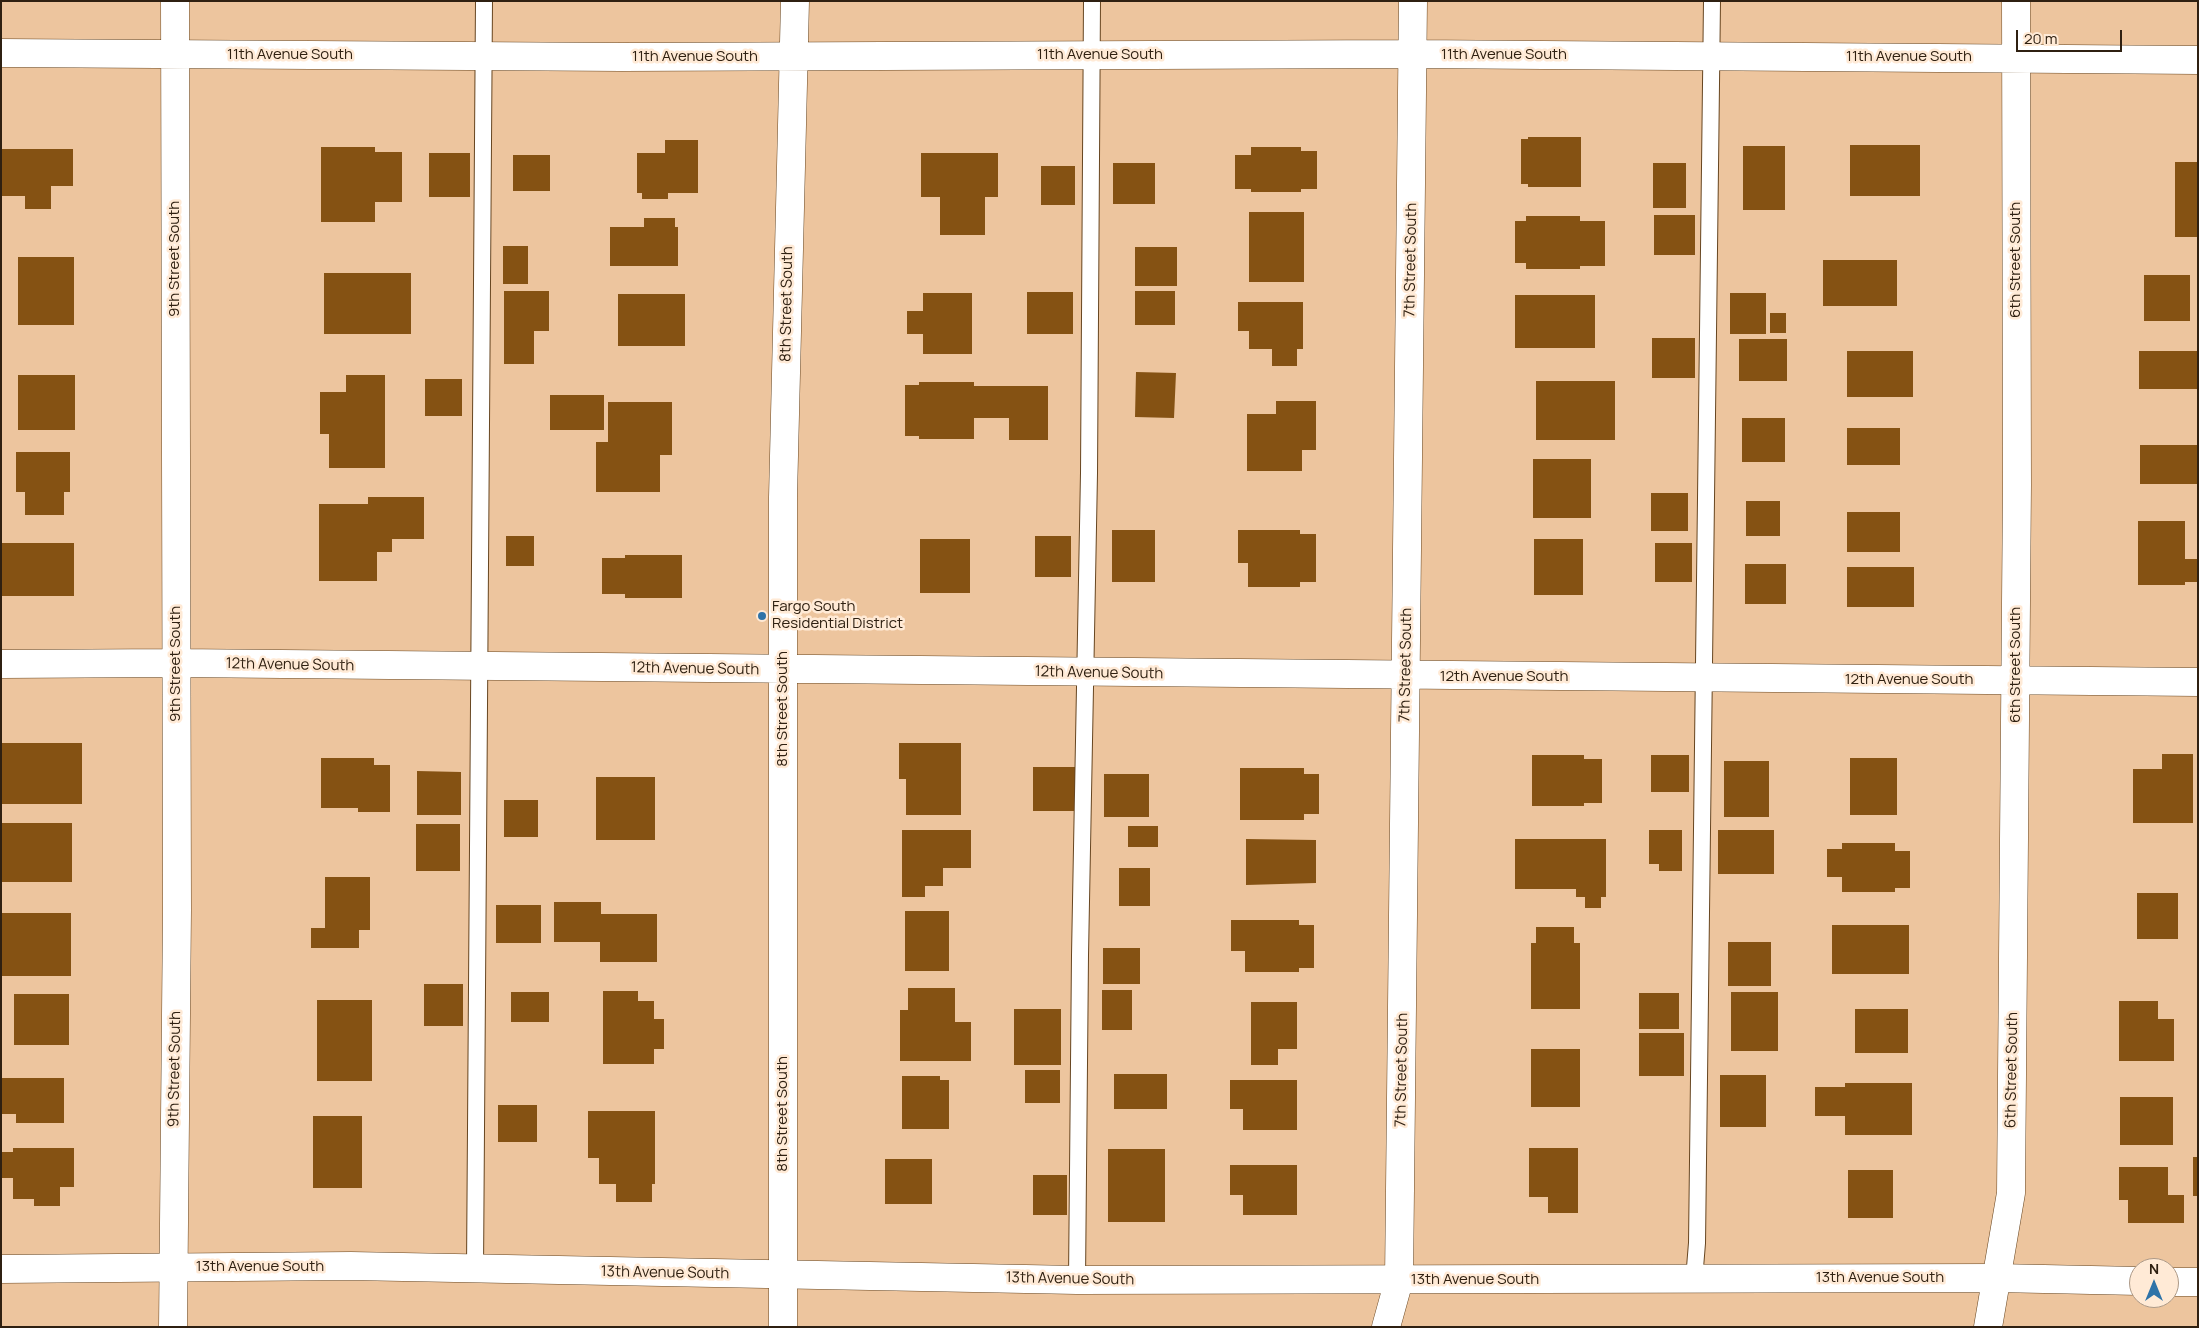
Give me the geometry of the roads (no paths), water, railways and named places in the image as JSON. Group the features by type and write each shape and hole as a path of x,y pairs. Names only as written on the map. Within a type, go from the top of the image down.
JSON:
{"street":[{"name":"9th Street South","path":"173,1327 177,920 175,1"},
{"name":"8th Street South","path":"783,1327 783,487 794,1"},
{"name":"7th Street South","path":"1386,1327 1399,1280 1413,1"},
{"name":"6th Street South","path":"1988,1327 2011,1193 2016,680 2016,1"},
{"name":"11th Avenue South","path":"1,53 793,57 1413,54 2198,60"},
{"name":"12th Avenue South","path":"1,664 2198,682"},
{"name":"13th Avenue South","path":"1,1269 351,1266 783,1276 1077,1280 1996,1278 2129,1281"},
{"path":"2179,1282 2198,1282"}],"lane":[{"path":"475,1269 484,1"},
{"path":"1077,1280 1080,945 1090,473 1092,1"},
{"path":"1694,1280 1697,1243 1712,1"}],"place":[{"name":"Fargo South Residential District","path":"762,616"}]}
